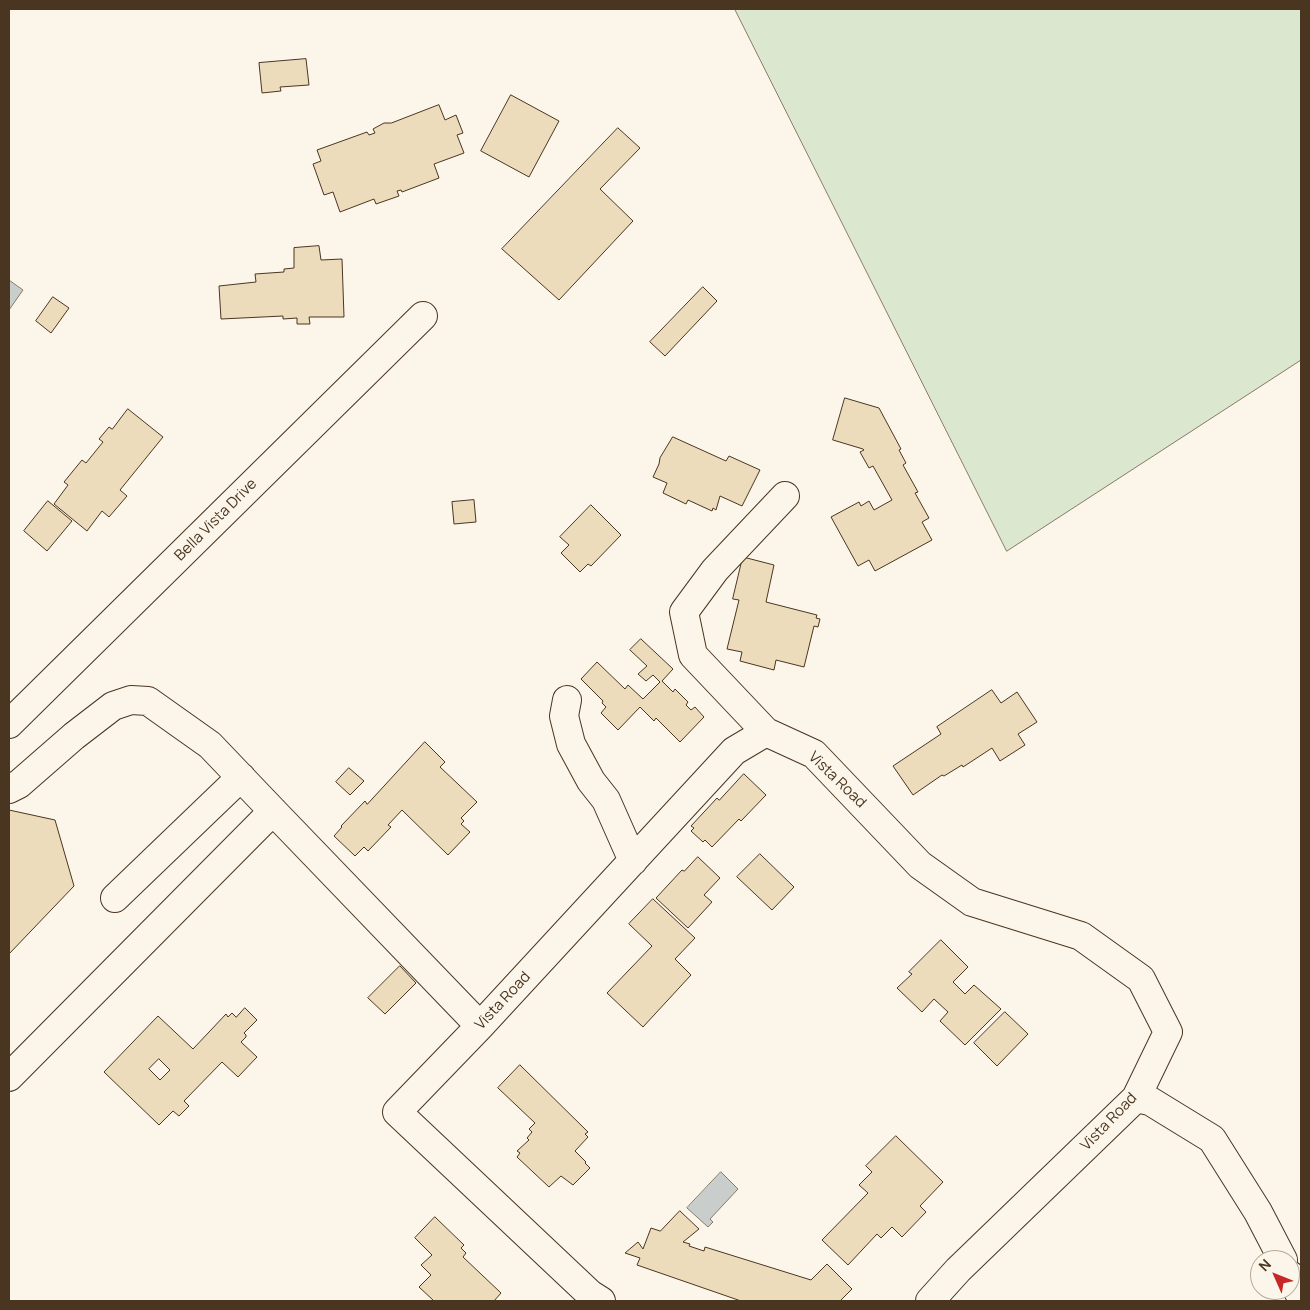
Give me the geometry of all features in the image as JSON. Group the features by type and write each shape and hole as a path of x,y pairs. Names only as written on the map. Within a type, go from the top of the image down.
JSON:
{"street":[{"name":"Bella Vista Drive","path":"9,724 423,316"},
{"path":"766,732 693,655 684,612 715,570 785,496"},
{"path":"9,789 19,784 74,736 113,706 131,700 148,701 210,745 480,1026"},
{"path":"567,700 564,716 571,744 591,780 606,800 633,861"},
{"name":"Vista Road","path":"591,1299 398,1112 734,751 766,732 814,754 920,865 972,902 1081,936 1142,979 1168,1032 1136,1098 958,1270 930,1301"},
{"path":"115,898 241,777"},
{"path":"9,1077 273,812"},
{"path":"1136,1098 1150,1100 1212,1138 1258,1212 1278,1250"}],"green space":[{"path":"735,9 1301,9 1301,360 1007,551"}],"shaded area":[{"path":"9,280 23,290 9,310"},
{"path":"721,1172 738,1189 710,1219 713,1222 708,1227 687,1208"}],"building":[{"path":"306,59 309,85 280,87 281,91 262,93 259,63"},
{"path":"511,95 559,121 529,177 481,151"},
{"path":"439,105 445,120 456,115 463,133 457,135 464,153 434,164 439,178 402,192 401,190 397,191 399,196 376,204 374,199 340,212 333,192 324,195 313,164 321,161 317,150 367,132 369,135 375,133 373,129 384,123 391,123"},
{"path":"618,128 640,148 600,189 633,221 559,300 502,249"},
{"path":"319,246 321,260 342,259 344,317 309,317 310,324 297,324 297,318 283,319 283,316 221,319 219,286 256,282 255,274 284,272 284,269 294,268 294,248"},
{"path":"703,287 717,301 665,356 650,342"},
{"path":"53,297 69,308 51,333 36,321"},
{"path":"845,398 879,408 901,449 899,450 906,463 903,465 918,492 915,493 929,518 922,522 932,540 875,571 869,560 858,566 831,517 859,502 861,506 869,501 874,510 892,500 873,466 869,468 860,452 864,450 833,440"},
{"path":"128,409 163,437 120,490 127,496 109,517 102,511 87,531 54,504 68,485 64,482 82,460 86,463 103,442 99,439 109,427 112,429"},
{"path":"673,437 726,461 729,456 760,470 742,506 720,496 716,510 713,508 712,511 688,500 686,504 663,493 667,483 653,477 660,458"},
{"path":"474,500 476,522 454,524 452,502"},
{"path":"48,501 72,521 47,551 24,531"},
{"path":"591,505 621,535 591,566 588,564 580,572 561,553 569,545 560,537"},
{"path":"743,557 774,565 766,602 817,615 816,618 820,619 818,627 814,626 804,667 776,660 774,670 740,661 742,652 727,649 739,600 733,599"},
{"path":"641,639 673,669 662,681 673,692 675,689 688,702 686,705 691,710 695,707 704,717 680,742 656,718 654,721 640,707 618,730 601,713 606,707 602,703 603,701 581,679 597,662 625,689 628,685 643,699 660,682 653,675 646,681 638,674 647,666 630,650"},
{"path":"992,690 1001,703 1017,692 1037,722 1018,734 1025,745 1000,761 992,748 963,767 962,765 944,776 942,775 913,795 893,766 941,734 937,727"},
{"path":"425,742 445,762 440,767 477,802 461,818 464,821 461,824 470,832 448,855 402,810 388,825 391,827 368,851 364,847 355,856 334,836 365,801 367,804"},
{"path":"349,768 364,781 350,795 336,782"},
{"path":"744,774 766,795 712,847 691,831 694,828 691,826 717,798 719,800"},
{"path":"9,810 55,820 74,886 9,954"},
{"path":"760,854 794,887 772,910 737,877"},
{"path":"698,857 720,878 704,895 712,902 688,928 656,898 682,870 684,871"},
{"path":"653,899 695,938 675,959 691,975 643,1027 607,993 652,946 629,924"},
{"path":"941,940 968,967 953,982 965,994 974,985 1001,1009 965,1045 940,1021 948,1012 934,999 922,1012 897,988 912,974 909,972"},
{"path":"400,966 416,983 385,1014 368,998"},
{"path":"245,1008 257,1020 244,1033 246,1037 241,1042 257,1057 238,1077 222,1062 184,1101 189,1106 179,1116 173,1111 159,1125 104,1072 158,1016 193,1049 226,1014 228,1017 232,1013 236,1017","holes":["159,1059 170,1070 160,1080 149,1069"]},
{"path":"1005,1012 1028,1034 997,1066 974,1043"},
{"path":"520,1065 588,1132 585,1134 588,1137 575,1151 590,1168 573,1185 561,1176 549,1187 517,1157 520,1153 517,1151 529,1140 527,1138 532,1132 529,1129 535,1123 498,1088"},
{"path":"896,1136 943,1182 920,1206 926,1212 902,1237 892,1227 881,1238 877,1234 848,1265 822,1240 868,1193 859,1185 872,1172 866,1166"},
{"path":"680,1211 699,1229 683,1242 690,1244 689,1246 704,1251 705,1247 811,1280 827,1264 852,1289 840,1301 741,1301 637,1265 640,1258 625,1253 638,1242 643,1249 651,1228 660,1231"},
{"path":"435,1217 464,1245 461,1248 466,1253 463,1257 501,1293 494,1301 434,1301 419,1287 431,1275 421,1265 432,1255 415,1238"}]}
